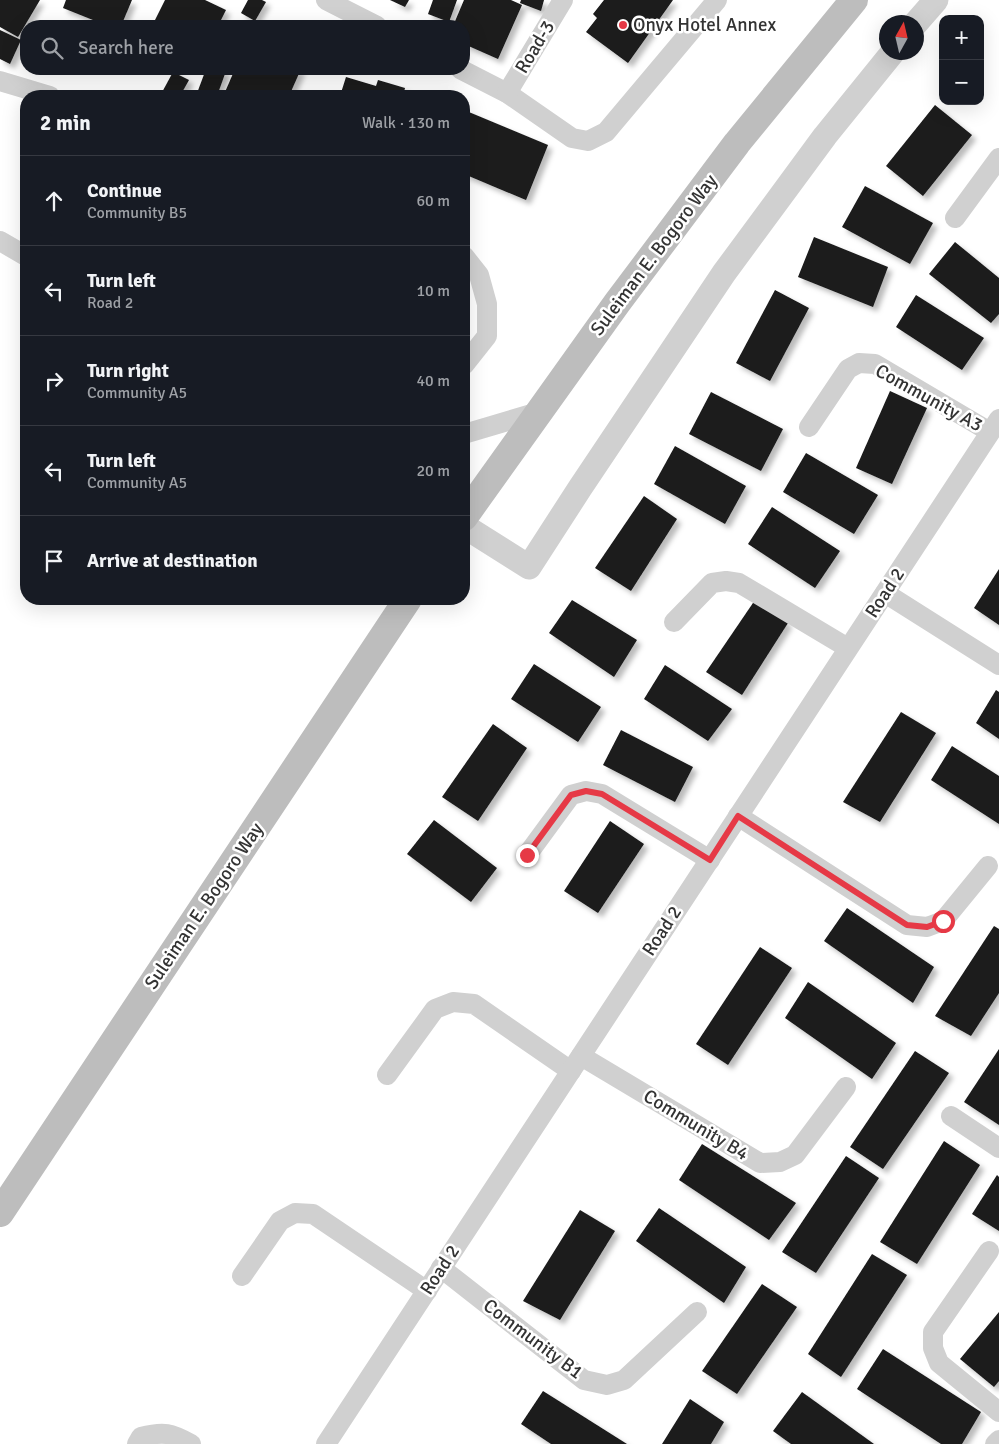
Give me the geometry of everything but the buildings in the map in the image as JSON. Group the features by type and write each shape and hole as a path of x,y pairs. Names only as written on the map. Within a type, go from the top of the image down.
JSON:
{"main road":[{"name":"Suleiman E. Bogoro Way","path":"470,509 617,303 736,144 854,0"},
{"name":"Suleiman E. Bogoro Way","path":"0,1213 398,605"}],"street":[{"path":"326,0 365,20"},
{"name":"Road-3","path":"508,93 563,0"},
{"path":"470,74 508,93 572,138 588,141 606,132 717,0"},
{"path":"923,15 936,0"},
{"path":"470,530 529,567 724,273 825,136 887,60"},
{"path":"0,80 31,90"},
{"path":"955,218 999,158"},
{"path":"0,241 20,253"},
{"path":"470,264 479,275 487,304 487,336 470,357"},
{"name":"Community A3","path":"809,427 848,369 859,363 875,364 995,426"},
{"path":"470,432 538,412"},
{"name":"Road 2","path":"326,1444 995,426"},
{"path":"674,622 712,583 726,581 739,583 848,648"},
{"path":"885,593 999,665"},
{"path":"527,855 571,795 586,791 602,794 710,860"},
{"path":"738,816 907,925 927,927 943,921 988,866"},
{"name":"Community B4","path":"387,1075 436,1009 453,1002 474,1004 576,1064 760,1163 780,1162 795,1155 846,1087"},
{"path":"951,1116 999,1148"},
{"path":"242,1276 280,1221 295,1213 313,1214 426,1291"},
{"path":"989,1251 933,1332 933,1348 939,1363 999,1412"},
{"name":"Community B1","path":"441,1268 584,1380 607,1385 624,1380 697,1312"},
{"path":"136,1444 141,1437 156,1433 174,1434 191,1444"},
{"path":"995,1444 999,1440"}],"place":[{"name":"Onyx Hotel Annex","path":"623,25"}],"route":[{"path":"527,855 571,795 586,791 602,794 710,860 738,816 907,925 927,927 943,921"}]}
